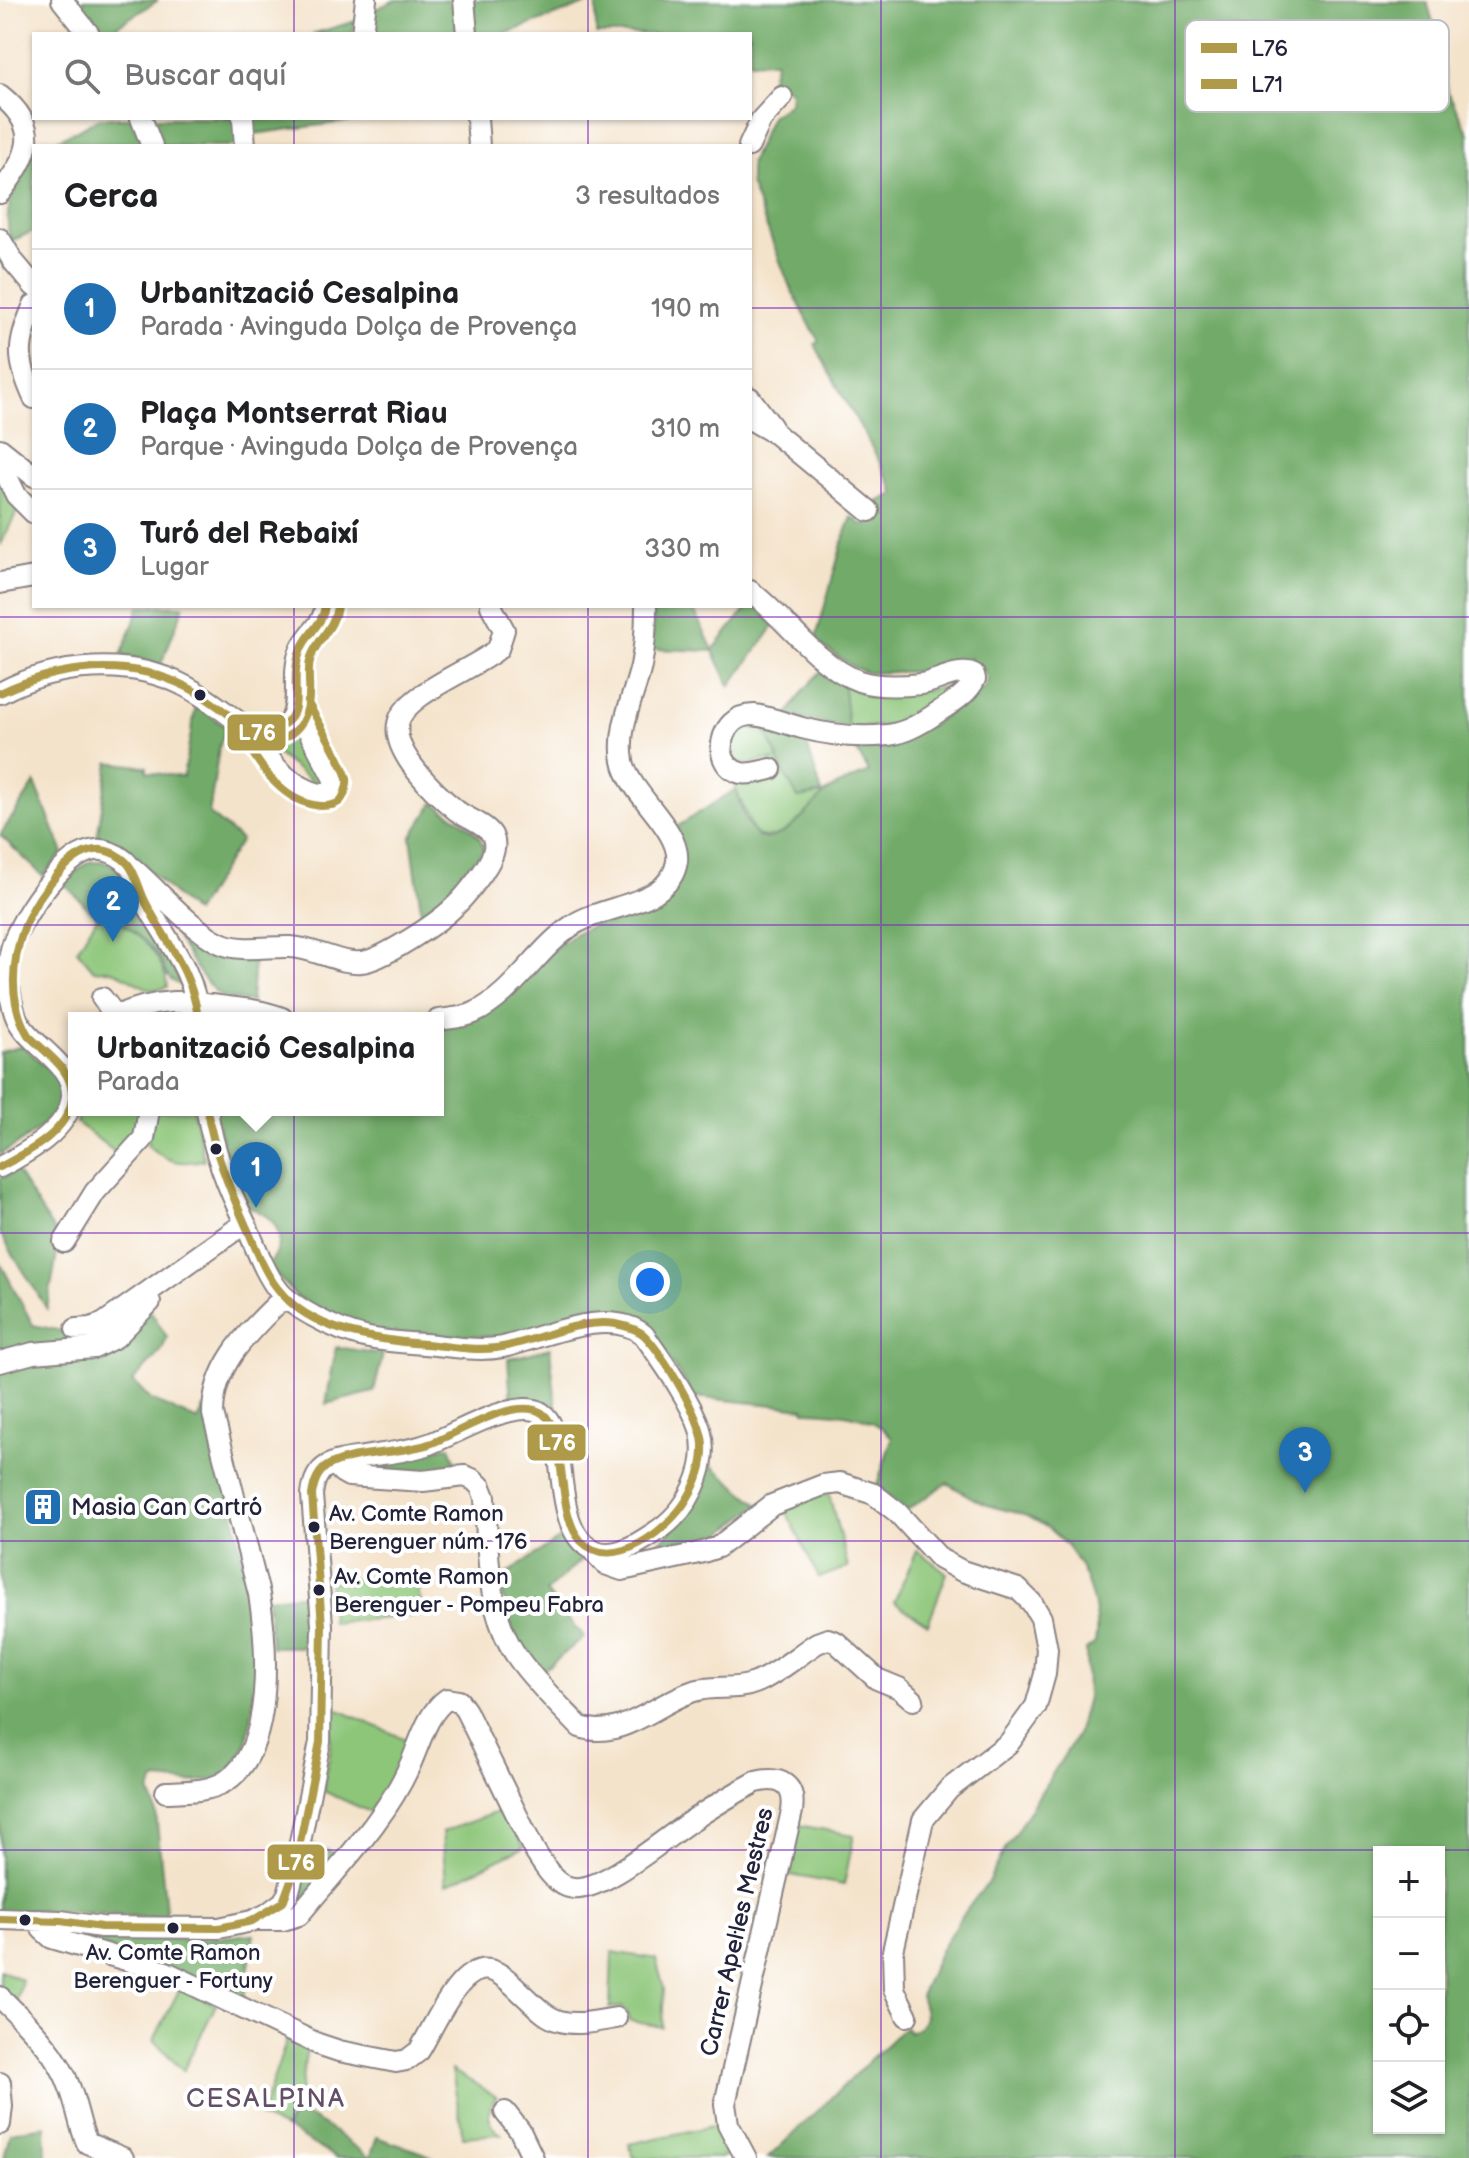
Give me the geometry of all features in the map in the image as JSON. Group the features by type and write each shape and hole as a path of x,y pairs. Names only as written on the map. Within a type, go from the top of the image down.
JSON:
{"street":[{"path":"62,0 87,32"},
{"path":"362,32 366,0"},
{"path":"464,0 467,32"},
{"path":"0,95 22,116 29,137 26,152 0,193"},
{"path":"750,144 761,120 782,97"},
{"path":"142,120 151,144"},
{"path":"243,120 245,144"},
{"path":"477,120 479,144"},
{"path":"0,239 32,284"},
{"path":"32,310 22,334 21,363 32,393"},
{"path":"752,401 776,434"},
{"path":"752,420 776,434 869,511"},
{"path":"0,449 32,474"},
{"path":"0,462 16,495 32,511"},
{"path":"0,583 32,577"},
{"path":"752,592 774,609 817,653 860,681 919,684 965,672 974,675 975,679 963,694 930,718 887,735 829,734 756,715 734,720 721,741 725,761 732,769 742,773 771,769"},
{"path":"254,733 267,733 283,726 294,716 298,659 302,647 324,617 325,608"},
{"path":"68,1078 15,1017 8,977 9,955 14,938 48,885 76,858 88,851 98,849 116,855 213,939 232,947 308,948 344,961 365,962 386,954 456,905 490,861 494,839 484,827 444,800 416,769 404,753 397,727 399,717 410,703 498,649 504,630 492,608"},
{"path":"444,1019 474,1013 517,979 571,926 656,892 672,875 676,864 675,848 634,785 623,760 624,728 641,667 646,608"},
{"path":"0,693 38,677 96,667 124,668 181,684 254,733 280,771 315,794 322,796 331,793 335,781 296,707"},
{"path":"131,867 142,895 193,984 198,1010"},
{"path":"102,998 112,1012"},
{"path":"131,1012 161,1002 198,1010 244,1012"},
{"path":"0,1167 50,1132 68,1110"},
{"path":"64,1242 95,1192 144,1138 148,1116"},
{"path":"208,1116 220,1167 273,1282 284,1297 340,1330 387,1342 491,1349 603,1323 638,1330 650,1344 696,1419 702,1441 701,1464 687,1501 673,1520 627,1549 603,1553 591,1549"},
{"path":"76,1329 104,1323 245,1223"},
{"path":"0,1362 33,1353 101,1345 126,1328 164,1283"},
{"path":"166,1792 209,1789 225,1782 243,1764 254,1743 267,1647 259,1594 213,1414 213,1393 217,1378 238,1347 284,1297"},
{"path":"0,1919 101,1927 219,1928 252,1921 277,1908 288,1894 317,1760 322,1625 312,1495 315,1477 334,1463 413,1449 479,1422 522,1409 535,1410 546,1415 554,1426 571,1523 580,1539 605,1564 622,1570 718,1547 772,1505 823,1485 840,1483 874,1494 897,1512 940,1559 962,1571 1018,1589 1032,1603 1041,1618 1047,1649 1044,1683 1036,1706 1009,1743 949,1789 923,1820 893,1951 894,1989 907,2016"},
{"path":"334,1463 349,1476 423,1481 465,1476 481,1487 485,1497 489,1570 509,1641 517,1658 580,1727 606,1731 696,1691 757,1682 828,1639 843,1647 877,1679 899,1688 913,1700"},
{"name":"Carrer Apel·les Mestres","path":"252,1921 283,1920 299,1915 388,1805 408,1770 431,1716 437,1706 447,1699 459,1701 466,1711 534,1850 563,1885 575,1889 602,1882 693,1819 756,1782 765,1780 783,1784 790,1788 793,1795 792,1811 725,2104 728,2124 746,2158"},
{"path":"40,1920 42,1929 52,1938 166,1972 318,2044 369,2058 396,2062 413,2057 453,1992 468,1977 481,1970 497,1973 548,2016 561,2022 616,2018"},
{"path":"0,1997 38,2037 60,2066 70,2086 87,2143 123,2158"},
{"path":"0,2083 0,2124"},
{"path":"505,2112 520,2131 533,2158"}],"green space":[{"path":"83,0 157,1 107,32 98,32 78,7"},
{"path":"395,0 454,0 458,32 369,32 374,10"},
{"path":"473,0 1427,2 1432,20 1185,20 1185,112 1449,112 1449,94 1469,134 1469,2158 768,2158 905,2027 910,2032 924,2022 920,1996 940,1951 960,1918 989,1881 1005,1849 1077,1735 1087,1697 1086,1650 1095,1643 1096,1627 1090,1593 1080,1566 1060,1538 1042,1524 1021,1514 980,1502 947,1483 906,1511 876,1488 892,1438 875,1423 852,1416 805,1411 804,1408 695,1397 646,1327 633,1317 594,1313 502,1337 378,1333 348,1325 297,1297 268,1266 279,1246 276,1228 263,1214 242,1205 215,1116 444,1116 444,1024 578,932 668,894 675,828 736,789 746,819 755,834 763,838 783,833 829,790 869,772 852,742 930,726 984,688 988,679 981,666 970,658 935,671 868,673 855,668 815,641 852,517 863,525 872,522 878,515 875,503 895,494 815,344 819,342 790,287 752,189 752,159 771,116 790,103 791,92 784,87 767,90 776,61 752,62 752,32 596,32 596,1 510,32 475,32"},
{"path":"356,21 353,32 319,32"},
{"path":"96,120 133,120 142,144 50,144"},
{"path":"151,120 235,120 237,144 160,144"},
{"path":"252,120 359,120 253,134"},
{"path":"32,156 32,232 11,241 9,206"},
{"path":"0,481 19,507 0,546"},
{"path":"752,604 775,625 730,686 713,651 652,649 654,608 693,608 713,650 747,608 752,608"},
{"path":"139,608 183,608 161,664 121,656"},
{"path":"824,668 843,680 848,728 787,716 803,691"},
{"path":"843,680 919,691 952,686 958,688 931,709 898,725 848,728"},
{"path":"196,706 226,727 219,748 209,814 241,840 195,913 137,861 97,838 109,762 147,767 147,772 183,777"},
{"path":"745,724 764,725 798,798 824,794 803,819 773,836 754,833 734,785 774,760 743,764 732,757 731,736"},
{"path":"764,725 804,735 822,793 798,798"},
{"path":"294,731 302,736 325,785 316,784 274,752 274,746"},
{"path":"35,783 63,853 43,876 0,835"},
{"path":"434,803 471,829 484,849 447,901 422,917 411,837"},
{"path":"100,861 121,872 133,911 181,985 168,977 158,956 139,936 103,909 97,917 63,883 88,862"},
{"path":"103,908 153,951 160,962 167,987 151,989 115,972 94,970 77,950"},
{"path":"161,912 204,945 228,956 254,959 251,1002 220,995 213,989"},
{"path":"22,1046 54,1076 60,1088 60,1098 57,1108 40,1127 0,1154 0,1052"},
{"path":"78,1116 139,1116 136,1135 120,1156 76,1122"},
{"path":"155,1116 195,1116 204,1160 174,1161 147,1145"},
{"path":"16,1171 57,1235 54,1242 58,1249 47,1309 0,1233 0,1179"},
{"path":"0,1262 33,1325 100,1339 145,1302 167,1337 162,1350 133,1381 151,1400 198,1421 204,1408 234,1513 261,1664 247,1742 232,1769 215,1779 189,1783 158,1780 149,1792 155,1804 167,1919 49,1910 0,1912"},
{"path":"336,1347 383,1354 374,1392 326,1404"},
{"path":"550,1348 556,1405 532,1400 511,1403 508,1359"},
{"path":"450,1446 458,1469 425,1473 350,1467"},
{"path":"711,1465 759,1505 713,1540 652,1552 652,1548 673,1530"},
{"path":"829,1494 848,1567 819,1578 785,1509 814,1496"},
{"path":"563,1536 582,1559 546,1592 584,1637 540,1673 513,1632 498,1580"},
{"path":"917,1550 947,1573 928,1624 894,1602"},
{"path":"414,1573 424,1615 331,1623 329,1582"},
{"path":"310,1594 312,1647 271,1647 267,1598"},
{"path":"332,1707 410,1741 393,1778 370,1812 323,1791 330,1752"},
{"path":"505,1809 524,1847 446,1885 442,1832"},
{"path":"798,1825 854,1835 844,1885 785,1874"},
{"path":"311,1843 335,1854 304,1900 284,1912 298,1887"},
{"path":"254,1934 244,1999 93,1942 98,1936 196,1940"},
{"path":"612,1952 656,1959 664,1989 662,2027 629,2021 623,2007 610,2008"},
{"path":"0,1970 22,1980 16,2003 0,1988"},
{"path":"180,1988 216,2005 183,2071 154,2040"},
{"path":"287,2039 307,2048 297,2110 285,2128 260,2118"},
{"path":"452,2070 497,2097 489,2116 501,2134 463,2137"},
{"path":"297,2110 332,2130 370,2158 337,2158 285,2128"},
{"path":"722,2124 734,2151 720,2158 634,2158 629,2144"},
{"path":"45,2126 46,2158 4,2158 10,2132"},
{"path":"377,2137 434,2158 370,2158"}],"transit line":[{"name":"L76","path":"0,693 23,683 69,671 93,668 141,671 187,687 254,733 274,729 293,714 301,649 324,608"},
{"name":"L71","path":"271,744 291,734 303,721 308,704 310,660 333,621 337,608"},
{"name":"L71","path":"244,739 266,772 284,791 307,803 323,806 337,803 346,788 345,772 307,701"},
{"name":"L76","path":"68,1078 57,1062 28,1035 15,996 14,976 22,935 40,897 62,870 87,852 109,852 128,864 185,972 197,1012"},
{"name":"L76","path":"0,1167 45,1140 68,1112"},
{"name":"L76","path":"0,1919 61,1921 101,1927 219,1928 252,1921 283,1902 294,1872 320,1742 322,1625 312,1495 317,1477 327,1467 355,1456 420,1447 502,1412 531,1409 542,1413 556,1437 567,1511 573,1528 581,1541 594,1550 609,1552 625,1550 640,1543 668,1522 691,1493 701,1466 701,1432 689,1403 653,1345 632,1328 600,1323 511,1345 470,1349 386,1340 346,1331 326,1324 292,1304 273,1282 260,1259 223,1169 208,1116"}],"place":[{"name":"Plaça Montserrat Riau","path":"113,942"},
{"name":"Urbanització Cesalpina","path":"256,1208"},
{"name":"Turó del Rebaixí","path":"1305,1493"},
{"name":"Masia Can Cartró","path":"43,1507"},
{"name":"Av. Comte Ramon Berenguer núm. 176","path":"314,1527"},
{"name":"Av. Comte Ramon Berenguer - Pompeu Fabra","path":"319,1590"},
{"name":"Av. Comte Ramon Berenguer - Fortuny","path":"173,1928"}],"district":[{"name":"CESALPINA","path":"266,2099"}]}
